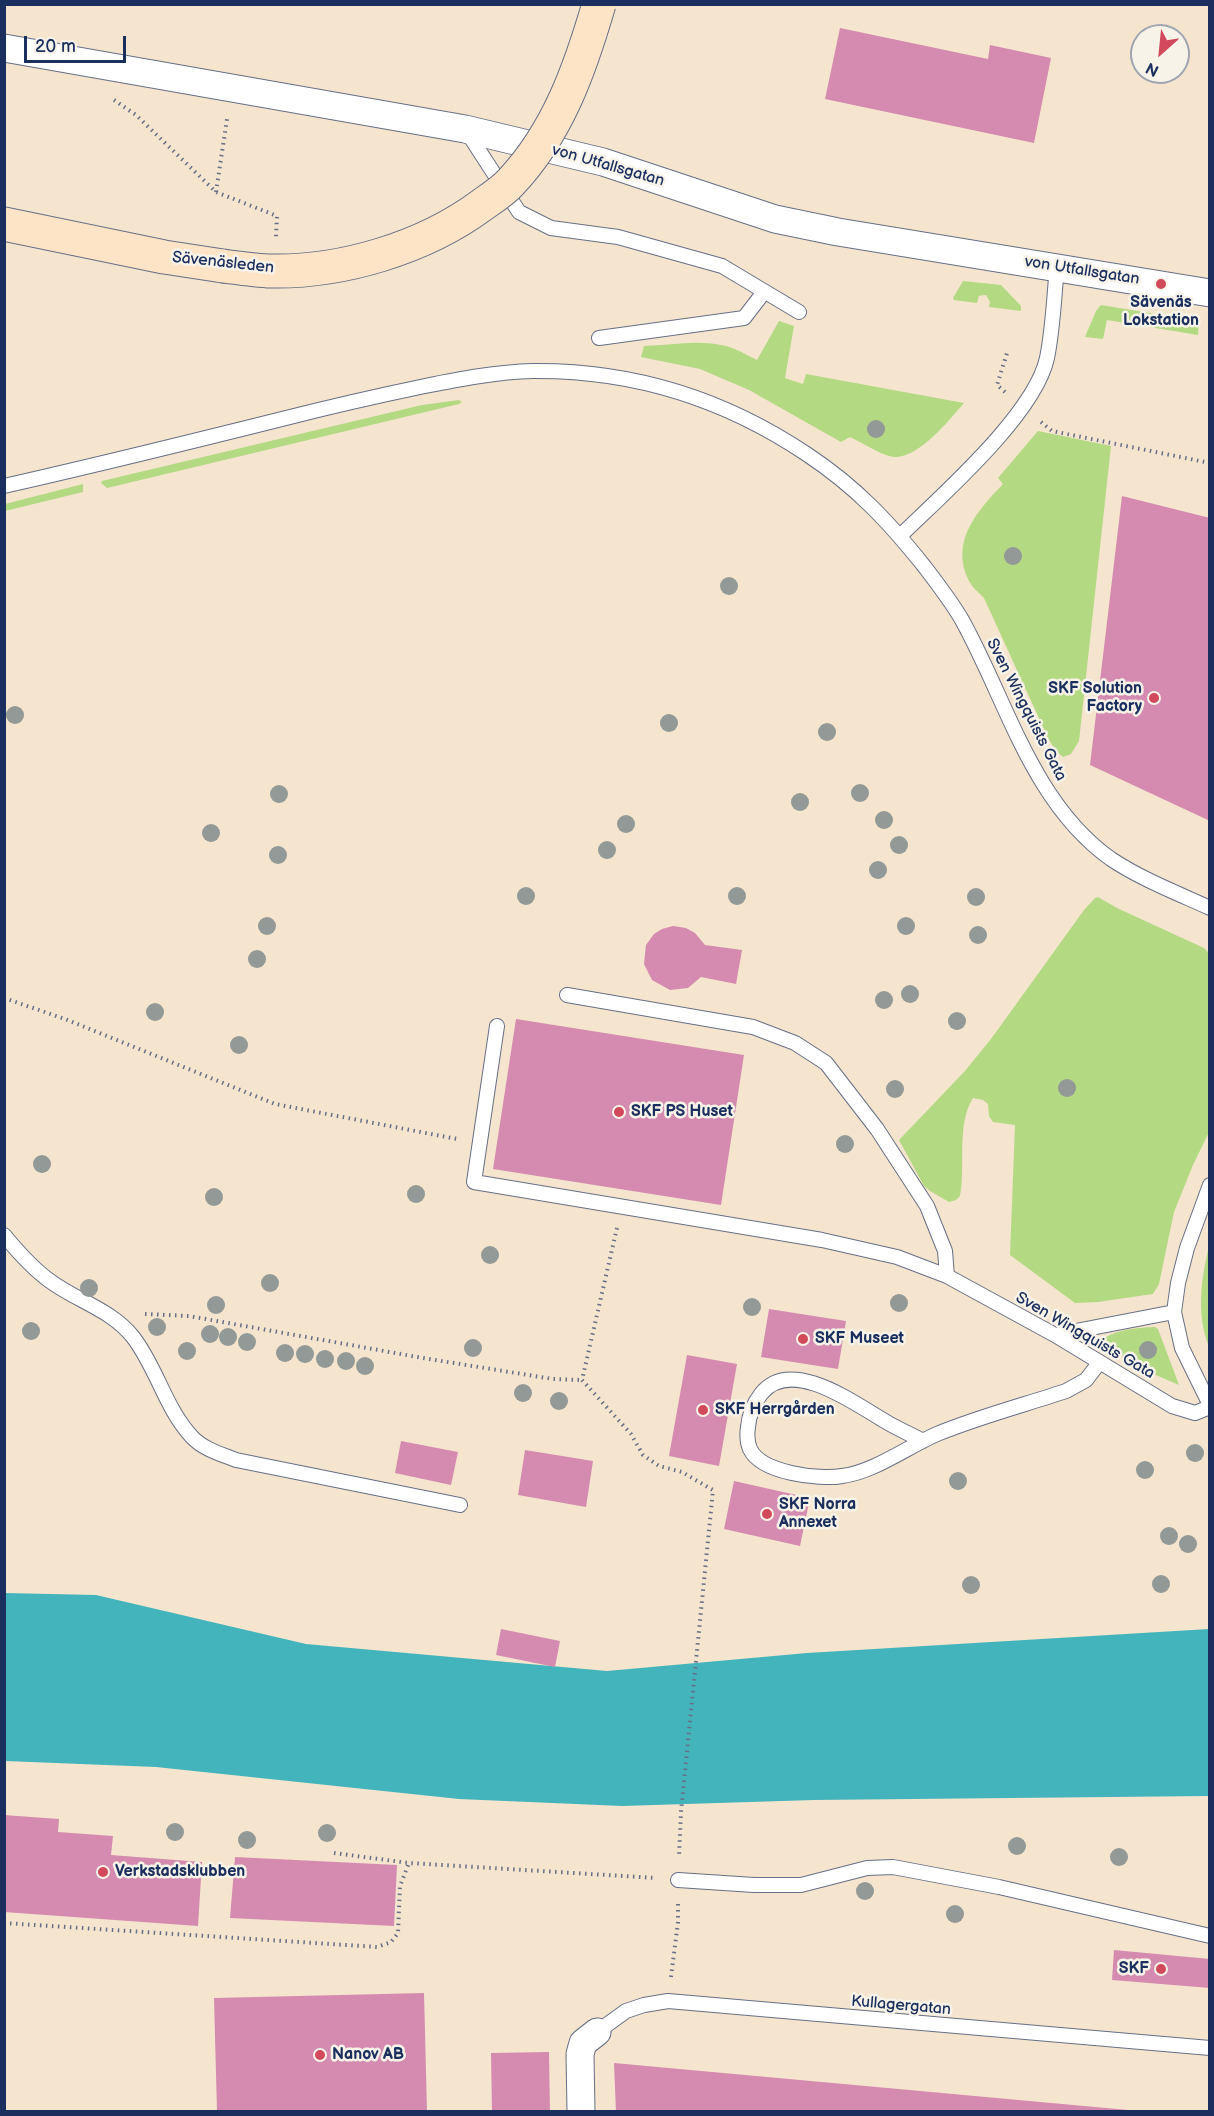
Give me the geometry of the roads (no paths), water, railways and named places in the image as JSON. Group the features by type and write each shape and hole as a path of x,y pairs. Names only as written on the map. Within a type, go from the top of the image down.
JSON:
{"street":[{"name":"Sävenäsleden","path":"4,224 164,257 269,271 337,265 367,259 423,240 443,231 470,214 510,183 542,142 571,90 599,4"},
{"name":"von Utfallsgatan","path":"4,48 465,129 603,162 775,219 838,232 1209,292"},
{"path":"581,2112 579,2054 583,2043 597,2032"}],"lane":[{"path":"465,129 519,212 551,228 618,237 722,266 799,312"},
{"path":"900,536 977,459 1023,407 1035,387 1046,359 1057,267"},
{"path":"599,338 744,318 764,292"},
{"name":"Sven Wingquists Gata","path":"4,486 369,397 462,379 531,371 584,373 644,383 698,397 778,435 825,466 869,501 900,536 960,616 1038,775 1062,811 1086,838 1112,859 1141,876 1209,908"},
{"path":"567,995 753,1027 795,1043 826,1063 877,1129 927,1206 945,1251 947,1276"},
{"name":"Sven Wingquists Gata","path":"496,1026 474,1182 822,1240 897,1257 947,1276 1055,1335 1099,1364 1172,1406 1195,1413 1209,1406 1182,1348 1174,1312 1178,1283 1187,1248 1209,1185"},
{"path":"4,1235 19,1254 50,1281 115,1319 133,1337 176,1416 193,1438 214,1451 236,1460 460,1505"},
{"path":"1055,1335 1174,1312"},
{"path":"923,1441 884,1421 848,1398 818,1384 797,1380 781,1380 766,1387 756,1401 749,1420 747,1436 750,1451 764,1463 790,1473 816,1478 843,1476 873,1466 938,1434 1066,1391 1086,1380 1099,1364"},
{"path":"678,1880 754,1885 801,1885 867,1868 893,1867 999,1887 1209,1936"},
{"name":"Kullagergatan","path":"597,2032 626,2012 644,2005 668,2001 1209,2048"}],"water":[{"path":"5,1593 96,1595 306,1644 607,1671 807,1653 1209,1629 1209,1796 814,1800 622,1806 459,1799 156,1767 5,1761"}],"place":[{"name":"Sävenäs Lokstation","path":"1161,284"},
{"name":"SKF Solution Factory","path":"1154,698"},
{"name":"SKF PS Huset","path":"619,1112"},
{"name":"SKF Museet","path":"803,1339"},
{"name":"SKF Herrgården","path":"703,1410"},
{"name":"SKF Norra Annexet","path":"767,1514"},
{"name":"Verkstadsklubben","path":"103,1872"},
{"name":"SKF","path":"1161,1969"},
{"name":"Nanov AB","path":"320,2055"}]}
